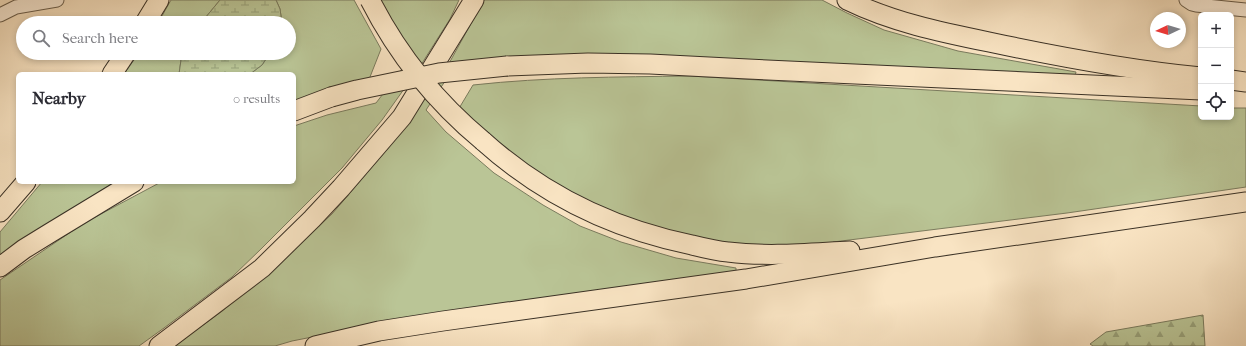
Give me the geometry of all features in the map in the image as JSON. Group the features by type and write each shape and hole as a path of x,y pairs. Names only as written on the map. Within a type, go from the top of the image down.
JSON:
{"highway":[{"path":"150,16 160,0"},
{"path":"370,0 380,19 413,70 444,106 504,160 536,183 580,207 619,224 650,235 728,252 773,255 935,247"},
{"path":"159,346 262,268 341,188 402,117 474,0"},
{"path":"847,0 911,25 1013,48 1108,65 1166,74 1198,77"},
{"path":"113,72 121,60"},
{"path":"296,110 331,97 357,90 439,73 507,66 588,63 650,64 1198,90"},
{"path":"1234,80 1246,82"},
{"path":"1234,91 1246,92"},
{"path":"0,212 24,184"},
{"path":"0,267 24,249 131,184"},
{"path":"315,346 394,329 746,279 935,247 1246,202"}],"street":[{"path":"0,15 16,7 57,0"},
{"path":"1186,0 1196,5 1246,10"}],"green space":[{"path":"171,0 220,0 207,16 162,16"},
{"path":"220,0 276,0 281,16 207,16"},
{"path":"276,0 354,0 381,49 368,82 296,104 296,72 253,72 262,65 265,60 296,60 296,16 281,16"},
{"path":"378,0 459,0 450,19 419,68 382,120 342,168 232,277 139,346 0,346 0,280 84,223 157,184 296,184 296,125 327,115 376,103 412,56"},
{"path":"484,0 822,0 884,30 958,51 1076,72 1075,76 455,66 426,110 446,132 494,173 543,205 580,226 621,242 676,258 736,268 736,274 368,326 292,341 275,346 174,346 221,312 260,280 332,214 390,146 447,67"},
{"path":"134,60 181,60 179,72 125,72"},
{"path":"181,60 265,60 262,65 253,72 179,72"},
{"path":"690,76 1198,106 1198,120 1234,120 1234,108 1246,108 1246,187 1067,213 833,242 833,246 802,249 705,242 649,229 583,202 508,156 458,110 473,85 500,82 609,77"},
{"path":"40,184 112,184 27,237 0,256 0,232"},
{"path":"1203,315 1205,346 1093,346 1090,344 1106,332"}]}
